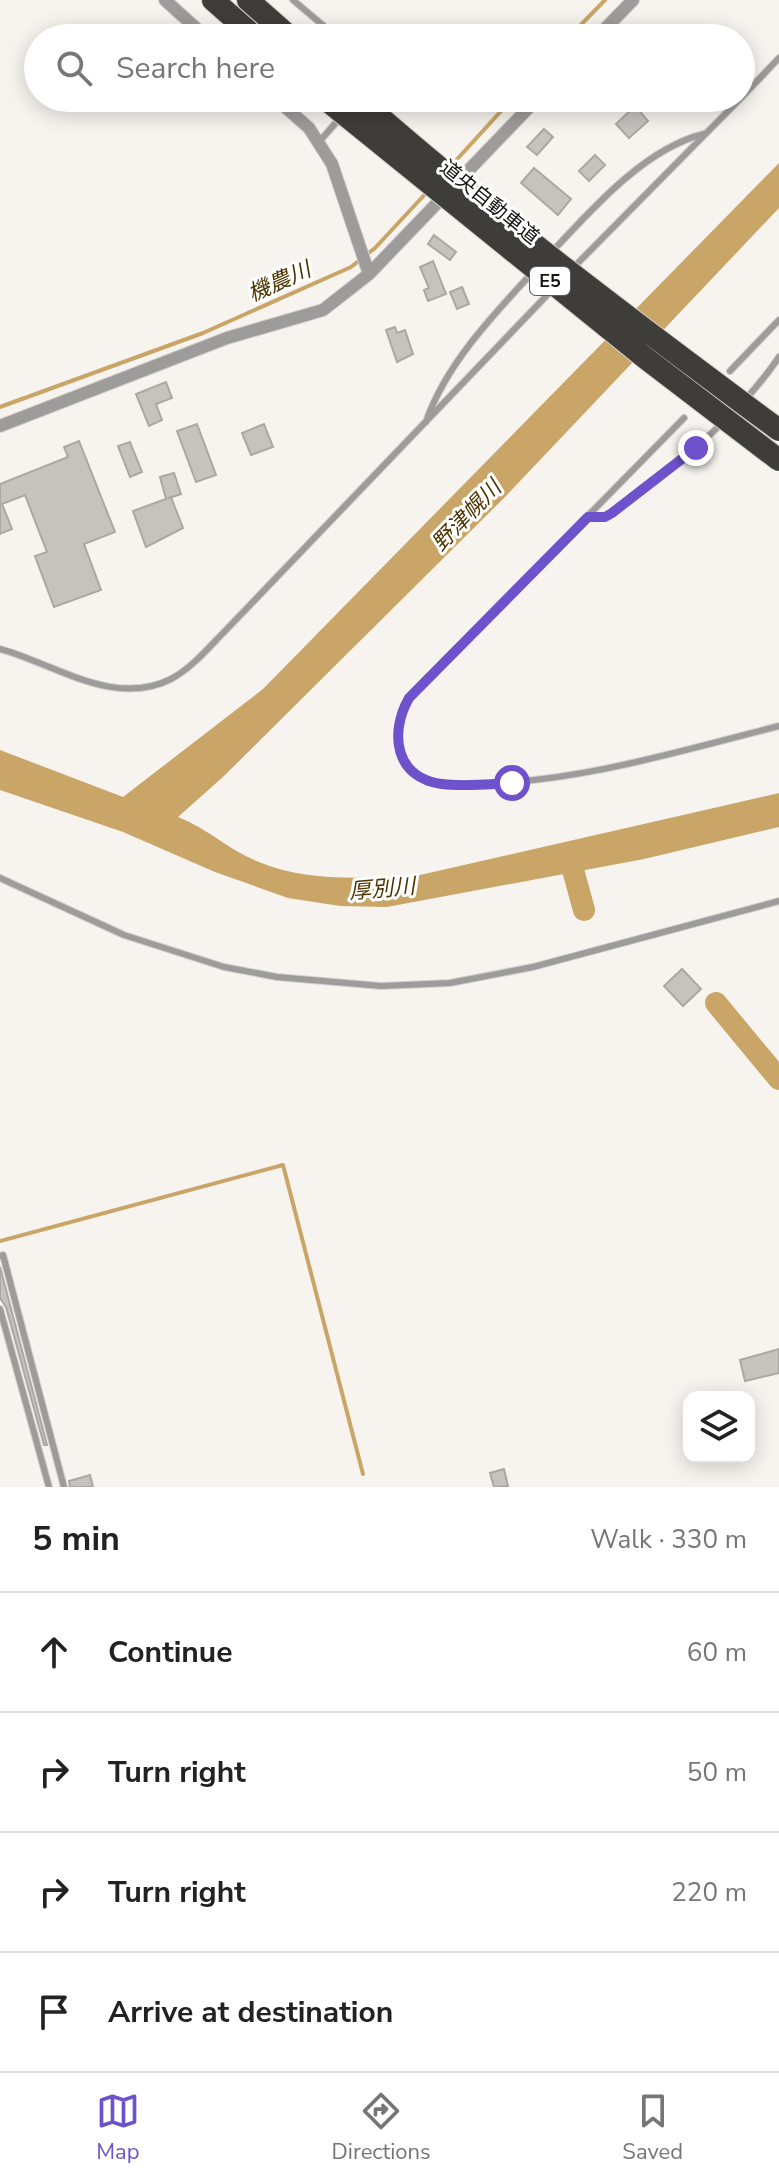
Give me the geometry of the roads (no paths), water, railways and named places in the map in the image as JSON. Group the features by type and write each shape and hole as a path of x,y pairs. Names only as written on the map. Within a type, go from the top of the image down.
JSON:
{"highway":[{"path":"213,0 240,24"},
{"path":"248,0 275,24"},
{"name":"道央自動車道","path":"341,112 632,347 779,460"},
{"name":"道央自動車道","path":"374,112 665,346 779,430"}],"street":[{"path":"165,0 192,24"},
{"path":"610,24 633,0"},
{"path":"291,112 309,128 332,164 367,269"},
{"path":"0,426 227,338 323,310 524,112"}],"lane":[{"path":"293,0 321,24"},
{"path":"755,83 779,58"},
{"path":"319,142 346,112"},
{"path":"0,649 104,687 140,688 172,678 189,667 727,112"},
{"path":"425,425 435,395 450,372 520,286 578,224 615,187 662,153 688,138 707,133"},
{"path":"730,371 779,320"},
{"path":"588,517 605,517 612,513 708,439 761,383 779,357"},
{"path":"684,418 409,698 398,718 397,748 409,767 425,780 441,784 512,783 588,774 779,726"},
{"path":"0,878 124,935 200,960 277,977 381,986 450,983 533,967 779,901"},
{"path":"0,1256 3,1255 63,1486 51,1487 0,1309"}],"water":[{"path":"779,163 779,208 505,497 224,776 178,817 259,862 298,873 339,878 420,875 779,793 779,827 644,859 387,907 340,906 288,898 215,872 123,832 0,790 0,750 123,797 263,689"}],"waterway":[{"name":"機農川","path":"582,24 605,0"},
{"name":"機農川","path":"450,167 500,112"},
{"name":"機農川","path":"0,407 203,333 351,267 375,248 428,191"},
{"path":"570,859 584,910"},
{"path":"716,1003 779,1079"},
{"path":"0,1241 283,1165 363,1474"}],"water label":[{"name":"野津幌川","path":"466,515"},
{"name":"厚別川","path":"382,888"}]}
